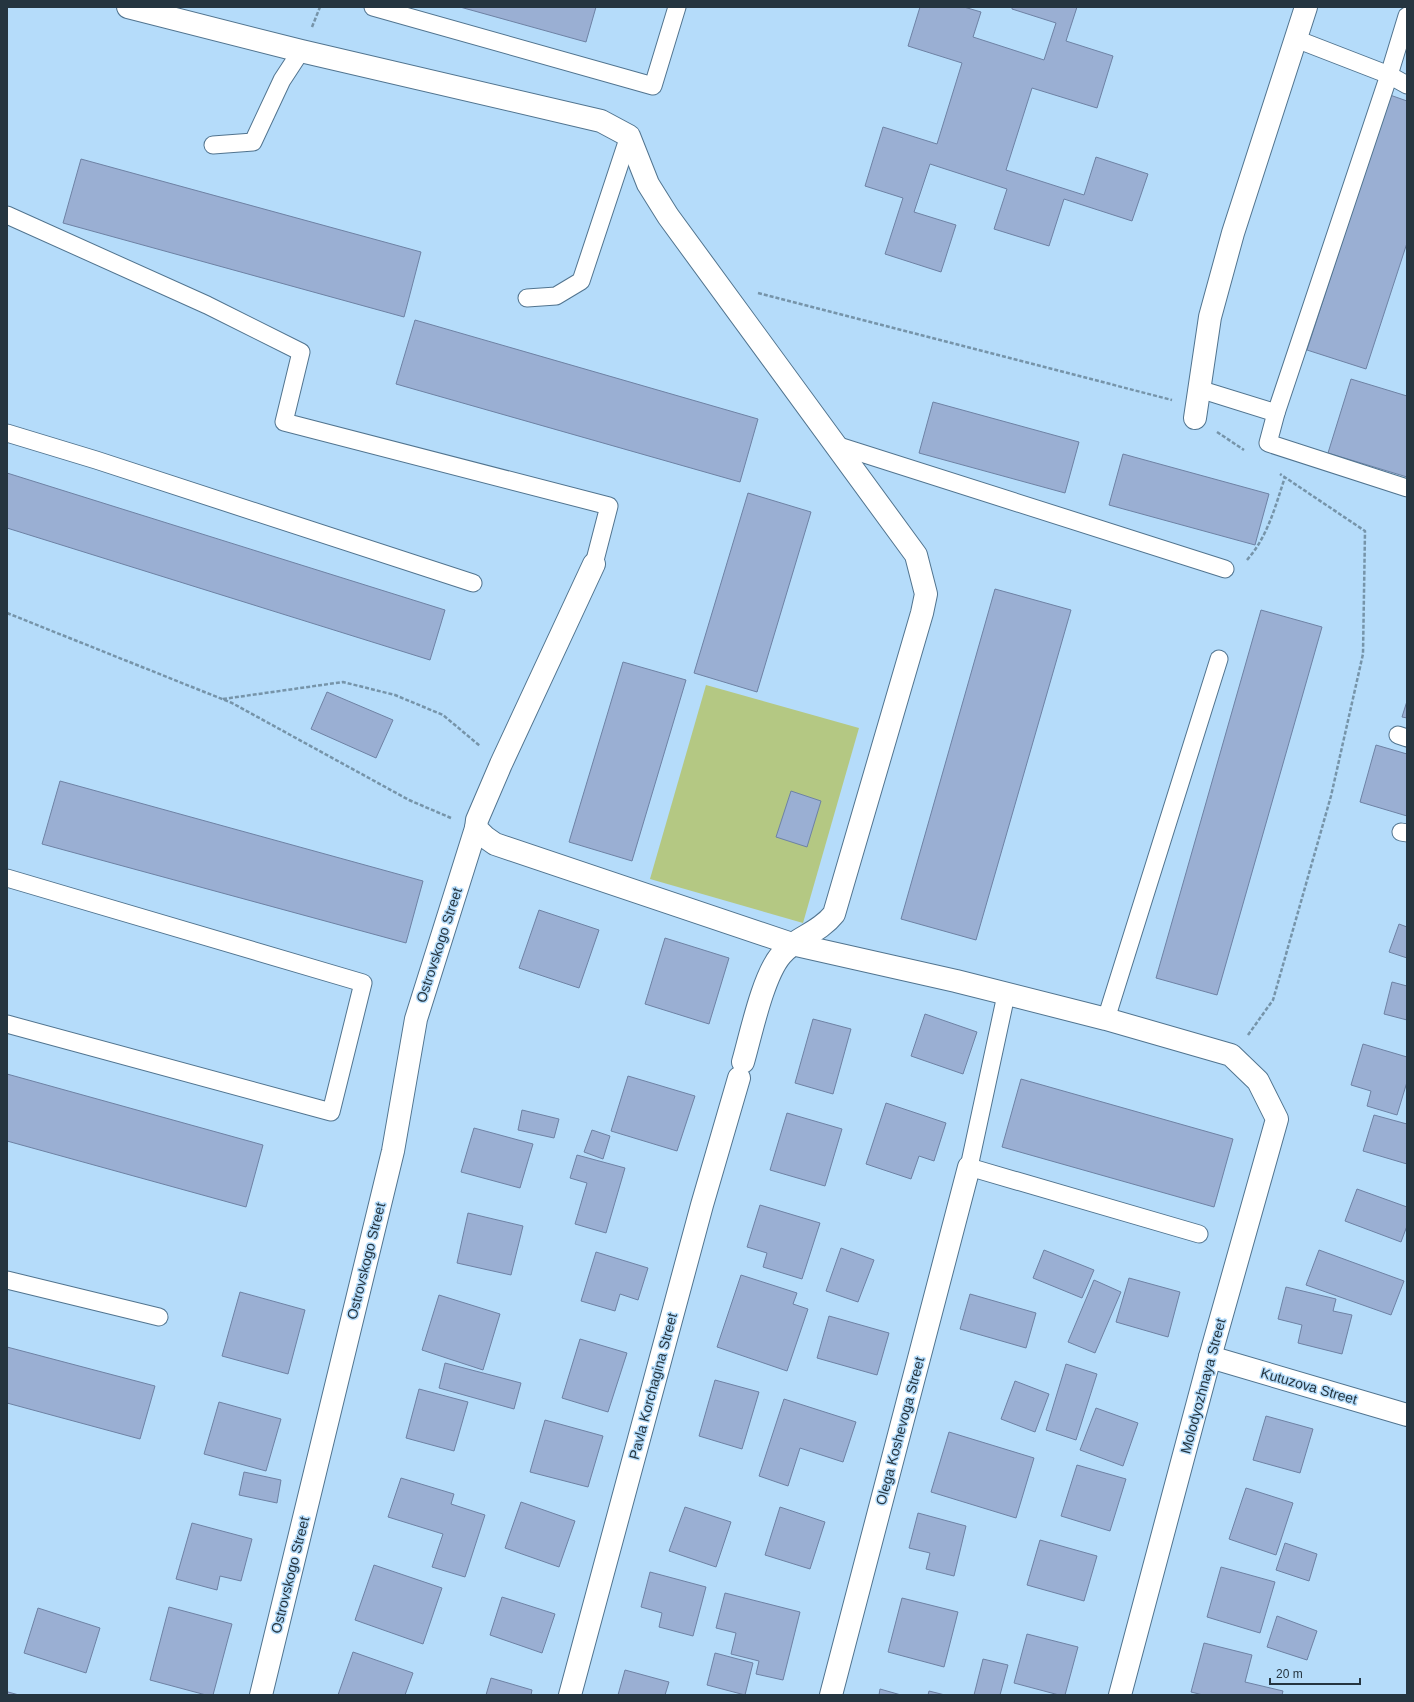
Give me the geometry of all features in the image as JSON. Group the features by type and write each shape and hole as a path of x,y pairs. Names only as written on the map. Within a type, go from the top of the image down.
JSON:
{"street":[{"path":"128,7 301,51 601,120 629,136 648,184 668,216 916,555 926,594 834,914 828,922 817,931 792,944"},
{"path":"1197,404 1210,317 1233,234 1306,7"},
{"name":"Ostrovskogo Street","path":"261,1695 393,1151 416,1019 476,828 477,820 501,764 594,564"},
{"path":"476,828 495,844 792,944 956,981 1106,1020 1231,1055"},
{"name":"Pavla Korchagina Street","path":"570,1695 698,1220 741,1070 771,970 781,955 792,944"},
{"name":"Molodyozhnaya Street","path":"1120,1695 1210,1357 1277,1120 1258,1081 1231,1055"},
{"name":"Olega Koshevoga Street","path":"831,1695 969,1167"},
{"name":"Kutuzova Street","path":"1210,1357 1407,1415"}],"lane":[{"path":"373,7 653,86 678,7"},
{"path":"1407,16 1389,75 1276,413 1268,443 1407,488"},
{"path":"1296,40 1389,75 1407,85"},
{"path":"214,145 253,142 282,80 301,51"},
{"path":"527,298 556,296 581,282 629,136"},
{"path":"7,215 207,306 300,352 284,422 608,506 594,564"},
{"path":"1197,404 1276,413"},
{"path":"7,433 96,460 473,583"},
{"path":"836,445 1225,569"},
{"path":"1106,1020 1219,659"},
{"path":"7,878 363,983 331,1112 7,1024"},
{"path":"1006,995 969,1167 1199,1234"},
{"path":"7,1280 159,1317"}],"path":[{"path":"717,283 1197,404 1246,452"},
{"path":"1231,1055 1255,1027 1273,1000 1331,796 1363,654 1365,531 1278,473"},
{"path":"1225,569 1234,570 1242,565 1256,550 1269,526 1285,477"},
{"path":"7,613 223,699 409,800 476,828"},
{"path":"223,699 343,682 395,695 443,715 501,764"}],"green space":[{"path":"706,685 859,728 803,923 650,879"}],"building":[{"path":"460,7 596,7 586,42"},
{"path":"920,7 964,7 981,12 973,37 1044,60 1056,23 1012,9 1012,7 1077,7 1066,41 1113,56 1097,108 1032,88 1006,170 1084,195 1096,157 1148,174 1132,221 1064,199 1049,246 994,229 1007,189 930,164 914,212 956,225 941,272 885,254 903,198 865,186 883,127 937,144 962,63 908,46"},
{"path":"1390,95 1407,101 1407,243 1366,369 1307,350"},
{"path":"81,159 421,252 404,317 63,223"},
{"path":"415,320 758,419 740,482 396,384"},
{"path":"1351,379 1407,396 1407,477 1328,453"},
{"path":"933,402 1079,442 1065,493 919,453"},
{"path":"1123,454 1269,494 1255,545 1109,505"},
{"path":"7,473 445,610 430,660 7,528"},
{"path":"748,493 811,512 757,692 694,673"},
{"path":"995,589 1071,610 976,940 901,919"},
{"path":"1261,610 1322,627 1217,995 1156,978"},
{"path":"623,662 686,680 632,861 569,842"},
{"path":"327,692 393,720 376,758 311,729"},
{"path":"1407,701 1407,718 1402,717"},
{"path":"1376,745 1407,754 1407,816 1360,802"},
{"path":"60,781 423,881 406,943 42,844"},
{"path":"791,791 821,801 807,847 776,837"},
{"path":"539,910 599,930 579,988 519,968"},
{"path":"1399,924 1407,927 1407,958 1389,952"},
{"path":"665,938 729,958 709,1024 645,1004"},
{"path":"1392,982 1407,986 1407,1020 1384,1014"},
{"path":"925,1014 977,1032 963,1074 911,1056"},
{"path":"813,1019 851,1029 833,1094 795,1083"},
{"path":"1363,1044 1407,1057 1407,1082 1397,1115 1367,1106 1371,1091 1351,1085"},
{"path":"7,1074 263,1145 246,1207 7,1141"},
{"path":"628,1076 695,1096 677,1151 611,1131"},
{"path":"1021,1079 1233,1139 1214,1207 1002,1147"},
{"path":"886,1103 946,1123 934,1161 919,1156 911,1179 866,1164"},
{"path":"522,1110 559,1119 554,1138 518,1130"},
{"path":"787,1113 842,1129 825,1186 770,1170"},
{"path":"1374,1115 1407,1124 1407,1164 1363,1151"},
{"path":"474,1128 533,1144 520,1188 461,1172"},
{"path":"592,1130 610,1136 603,1159 584,1152"},
{"path":"577,1155 625,1168 606,1233 575,1224 587,1183 570,1178"},
{"path":"1357,1189 1407,1207 1407,1226 1401,1242 1345,1221"},
{"path":"760,1205 820,1223 802,1279 763,1267 767,1253 747,1247"},
{"path":"468,1213 523,1226 511,1275 457,1263"},
{"path":"841,1248 874,1260 858,1302 826,1291"},
{"path":"1044,1250 1094,1270 1082,1298 1033,1278"},
{"path":"1319,1250 1404,1281 1391,1315 1306,1285"},
{"path":"596,1252 648,1268 638,1300 620,1294 615,1311 581,1301"},
{"path":"741,1275 797,1293 793,1304 808,1309 787,1371 717,1347"},
{"path":"1129,1278 1180,1292 1168,1337 1116,1322"},
{"path":"1094,1280 1121,1292 1095,1353 1068,1342"},
{"path":"1286,1287 1336,1299 1333,1311 1352,1315 1342,1354 1298,1343 1302,1325 1278,1319"},
{"path":"240,1292 305,1310 288,1374 222,1356"},
{"path":"970,1294 1036,1313 1026,1348 960,1329"},
{"path":"439,1295 500,1314 483,1370 422,1350"},
{"path":"829,1316 889,1333 877,1375 817,1358"},
{"path":"580,1339 627,1353 608,1412 562,1398"},
{"path":"7,1347 155,1386 140,1439 7,1403"},
{"path":"445,1363 521,1383 514,1409 439,1388"},
{"path":"1066,1364 1097,1374 1076,1440 1046,1430"},
{"path":"715,1380 759,1392 742,1449 699,1436"},
{"path":"1015,1381 1049,1394 1035,1432 1001,1419"},
{"path":"419,1389 468,1402 454,1451 406,1438"},
{"path":"784,1399 856,1422 843,1462 800,1448 788,1486 759,1476"},
{"path":"219,1402 281,1419 266,1471 204,1454"},
{"path":"1096,1408 1138,1423 1123,1466 1080,1450"},
{"path":"1266,1416 1313,1429 1300,1473 1253,1460"},
{"path":"545,1420 603,1436 588,1487 530,1472"},
{"path":"949,1432 1034,1458 1016,1518 931,1492"},
{"path":"1077,1465 1126,1479 1110,1531 1061,1516"},
{"path":"244,1472 281,1480 277,1503 239,1495"},
{"path":"401,1478 454,1494 451,1504 485,1515 465,1577 432,1567 443,1534 388,1517"},
{"path":"1246,1488 1293,1503 1276,1555 1229,1539"},
{"path":"521,1502 575,1521 559,1567 505,1548"},
{"path":"685,1507 731,1522 716,1567 669,1551"},
{"path":"780,1507 825,1522 810,1569 765,1555"},
{"path":"918,1513 966,1526 954,1576 926,1569 930,1553 909,1548"},
{"path":"192,1523 252,1539 241,1581 220,1576 217,1590 176,1579"},
{"path":"1040,1540 1097,1556 1084,1601 1027,1585"},
{"path":"1285,1543 1317,1554 1309,1581 1276,1570"},
{"path":"374,1565 442,1588 423,1644 355,1620"},
{"path":"1221,1567 1275,1582 1260,1633 1207,1617"},
{"path":"650,1572 706,1587 693,1636 659,1627 662,1613 641,1607"},
{"path":"725,1593 800,1612 783,1680 756,1674 759,1661 731,1654 736,1633 716,1628"},
{"path":"502,1597 555,1614 542,1653 490,1635"},
{"path":"902,1598 958,1612 944,1667 888,1652"},
{"path":"169,1607 232,1624 213,1695 206,1695 150,1680"},
{"path":"38,1608 100,1628 86,1673 24,1653"},
{"path":"1277,1616 1317,1631 1307,1660 1267,1647"},
{"path":"1027,1634 1078,1647 1065,1695 1059,1695 1014,1683"},
{"path":"1204,1643 1252,1655 1245,1682 1283,1691 1282,1695 1203,1695 1191,1692"},
{"path":"353,1652 413,1673 405,1695 338,1695"},
{"path":"715,1653 753,1663 745,1695 707,1685"},
{"path":"983,1659 1008,1665 1000,1695 974,1695"},
{"path":"625,1670 669,1682 665,1695 618,1695"},
{"path":"491,1678 532,1690 531,1695 486,1695"},
{"path":"880,1689 901,1695 879,1695"},
{"path":"929,1691 945,1695 928,1695"},
{"path":"8,1692 19,1695 7,1695"}]}
